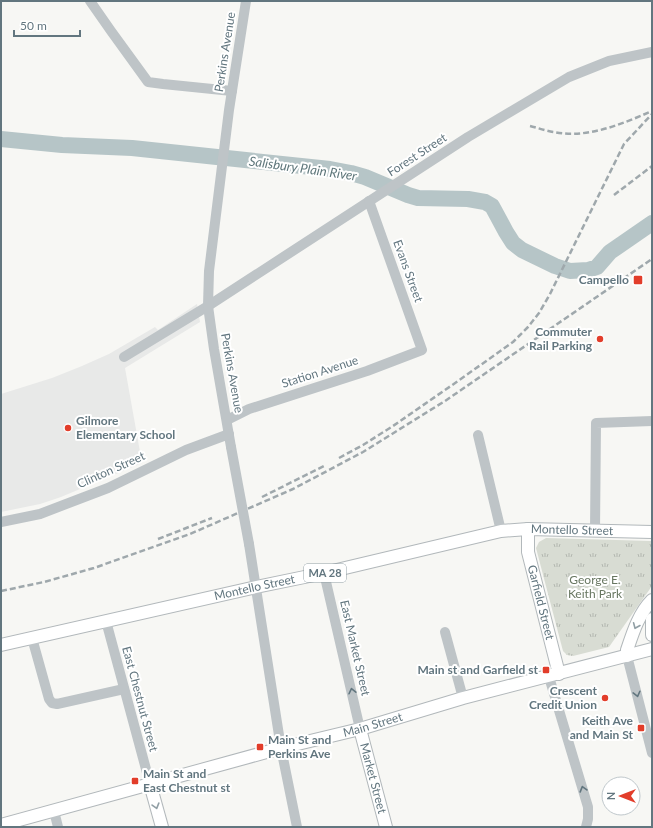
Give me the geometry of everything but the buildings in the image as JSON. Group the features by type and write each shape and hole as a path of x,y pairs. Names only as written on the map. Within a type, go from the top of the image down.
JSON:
{"main road":[{"name":"Montello Street","path":"1,645 324,573 501,531 528,529 652,532"},
{"name":"Garfield Street","path":"528,529 528,552 554,675"},
{"path":"627,656 627,650 640,616 652,600"},
{"path":"652,619 652,635"},
{"name":"Main Street","path":"1,825 281,748 360,729 463,698 652,649"},
{"name":"Market Street","path":"360,729 386,827"},
{"path":"150,784 162,827"}],"street":[{"path":"90,1 148,82 232,91"},
{"name":"Perkins Avenue","path":"246,1 232,91 209,271 208,306 214,349 249,544 281,748 297,827"},
{"name":"Forest Street","path":"124,357 208,306 468,137 569,77 609,61 652,52"},
{"name":"Evans Street","path":"369,201 422,350"},
{"name":"Station Avenue","path":"227,420 249,409 367,371 422,350"},
{"path":"595,531 596,423 652,421"},
{"name":"Clinton Street","path":"1,522 40,514 108,488 186,450 229,434"},
{"path":"478,435 501,531"},
{"name":"East Market Street","path":"324,573 360,729"},
{"name":"East Chestnut Street","path":"106,621 150,784"},
{"path":"445,632 463,698"},
{"path":"32,638 49,699 52,703 58,704 124,688"},
{"path":"627,656 652,753"},
{"path":"554,675 588,807 588,820 586,827"},
{"path":"54,811 58,827"}],"shaded area":[{"name":"Gilmore Elementary School","path":"197,304 200,322 125,368 142,463 61,497 40,504 1,512 1,394 52,378 109,354 155,327 158,330"}],"green space":[{"name":"George E. Keith Park","path":"546,538 652,541 652,586 609,647 573,656 567,655 563,651 536,548 539,542"}],"waterway":[{"name":"Salisbury Plain River","path":"1,139 62,145 132,148 330,169 365,177 418,198 468,199 485,202 492,206 513,243 522,250 555,266 570,271 588,270 597,267 610,252 652,223"}],"railway":[{"path":"530,126 566,134 579,134 617,125 652,111"},
{"path":"339,458 393,426 458,381 513,342 528,327 539,313 550,294 624,144 652,114"},
{"path":"614,195 652,166"},
{"path":"1,591 44,582 94,568 190,534 293,489 363,452 445,401 652,259"},
{"path":"262,497 326,465"},
{"path":"158,539 212,518"}],"place":[{"name":"Campello","path":"638,280"},
{"name":"Commuter Rail Parking","path":"600,339"},
{"name":"Gilmore Elementary School","path":"68,428"},
{"name":"Main st and Garfield st","path":"546,670"},
{"name":"Crescent Credit Union","path":"605,698"},
{"name":"Keith Ave and Main St","path":"641,728"},
{"name":"Main St and Perkins Ave","path":"260,747"},
{"name":"Main St and East Chestnut st","path":"135,781"}]}
